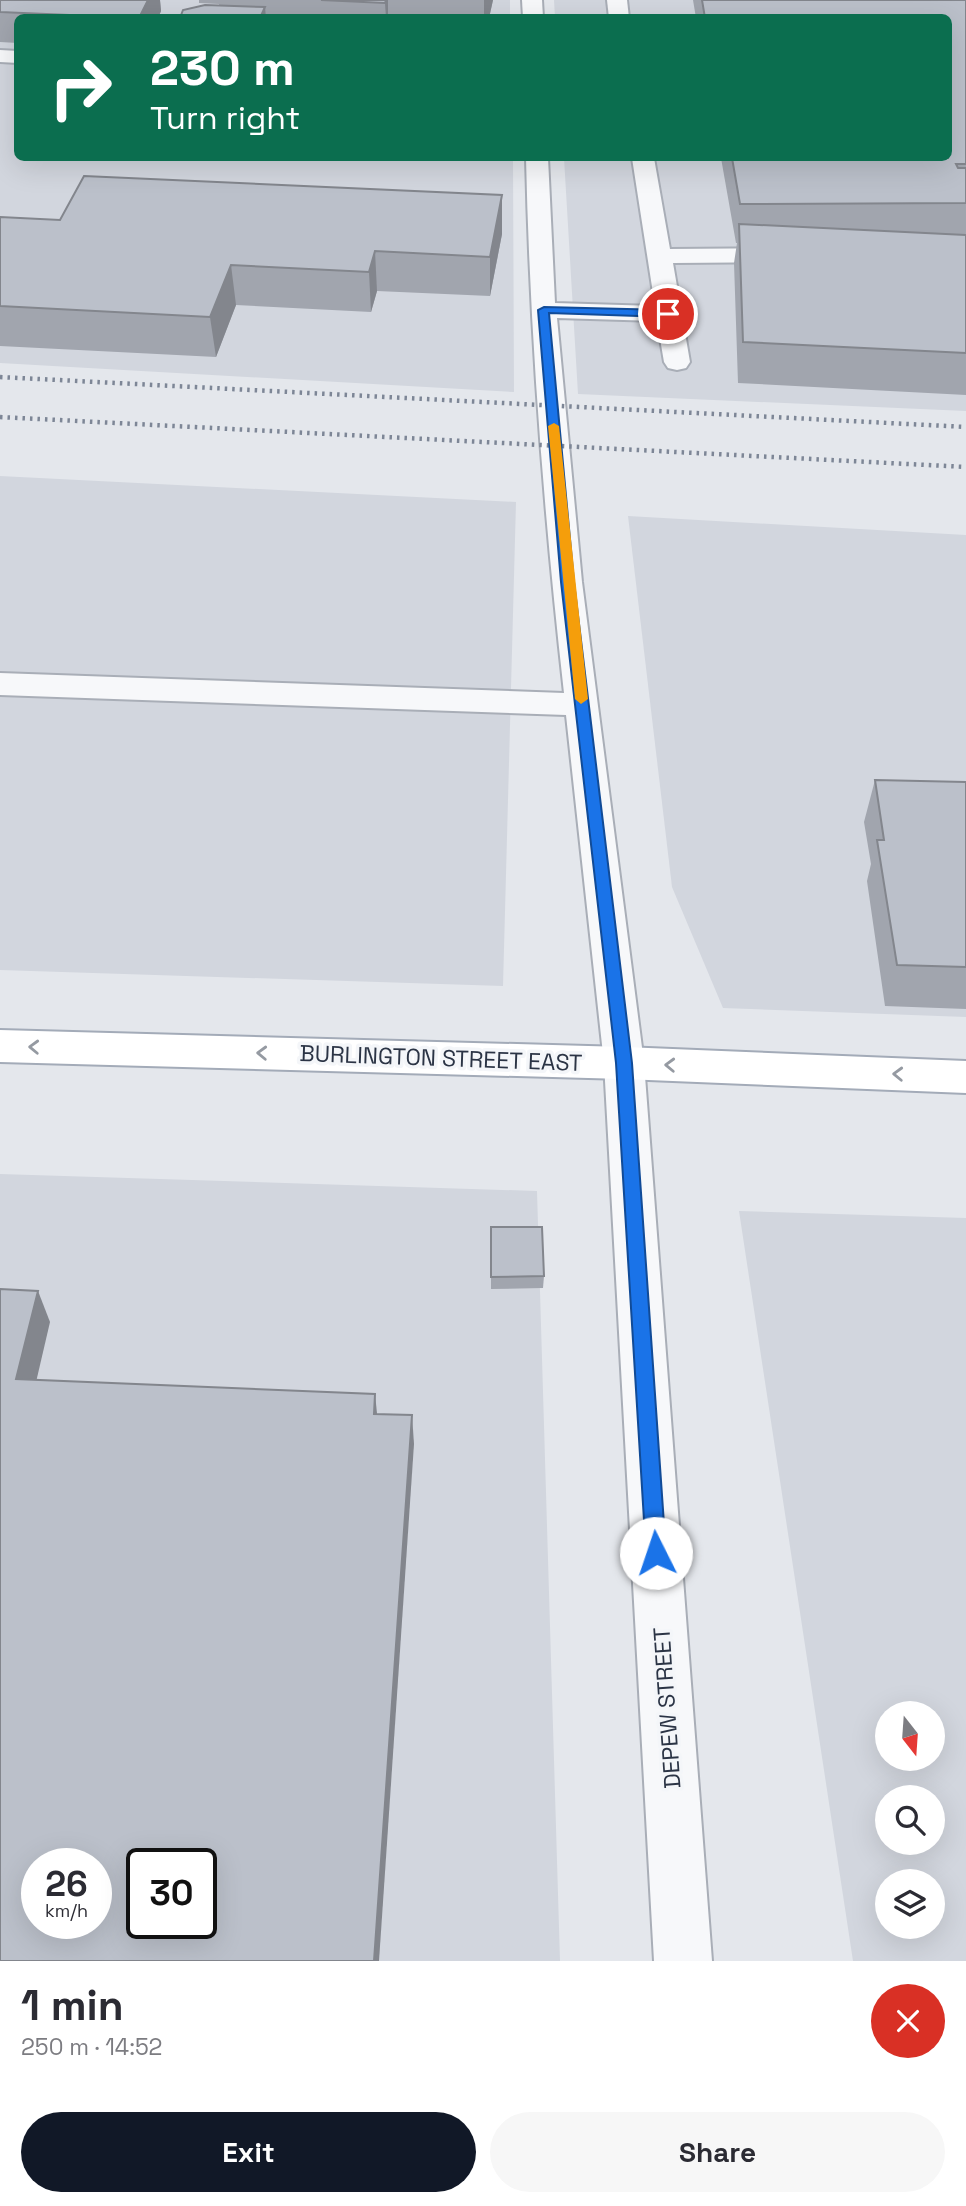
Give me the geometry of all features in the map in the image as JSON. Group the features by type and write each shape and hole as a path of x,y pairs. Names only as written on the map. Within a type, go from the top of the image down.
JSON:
{"main road":[{"name":"BURLINGTON STREET EAST","path":"0,1046 624,1063 966,1077"}],"street":[{"name":"DEPEW STREET","path":"537,161 544,310 565,557 624,1063 683,1961"},
{"path":"643,161 677,362"},
{"path":"659,256 813,255"},
{"path":"544,310 668,314"},
{"path":"0,684 582,705"}],"shaded area":[{"path":"0,0 510,0 510,14 14,14 14,161 513,161 514,392 0,363"},
{"path":"554,0 966,0 966,411 578,394 564,161 952,161 952,14 555,14"},
{"path":"0,476 516,502 503,986 0,970"},
{"path":"628,516 966,535 966,1017 723,1008 672,887"},
{"path":"0,1174 537,1191 560,1961 0,1961"},
{"path":"739,1211 966,1218 966,1961 853,1961"}],"building":[{"path":"0,0 148,0 141,14 0,12"},
{"path":"321,0 386,0 385,3"},
{"path":"702,0 966,0 966,164 956,164 958,168 966,168 966,203 740,204 733,161 952,161 952,14 704,14"},
{"path":"205,5 265,7 262,14 182,14 183,10"},
{"path":"84,176 502,195 490,257 375,251 369,272 231,265 210,317 0,306 0,217 60,220"},
{"path":"739,224 966,235 966,353 743,342"},
{"path":"875,780 966,782 966,967 897,965 877,840 884,840"},
{"path":"491,1227 542,1227 544,1276 491,1277"},
{"path":"0,1289 38,1291 16,1379 375,1394 374,1414 412,1415 374,1961 0,1961"}],"railway":[{"path":"0,377 966,427"},
{"path":"0,417 966,467"}],"slow traffic":[{"path":"554,426 581,699"}],"route":[{"path":"656,1553 624,1063 568,582 544,310 668,314"}]}
